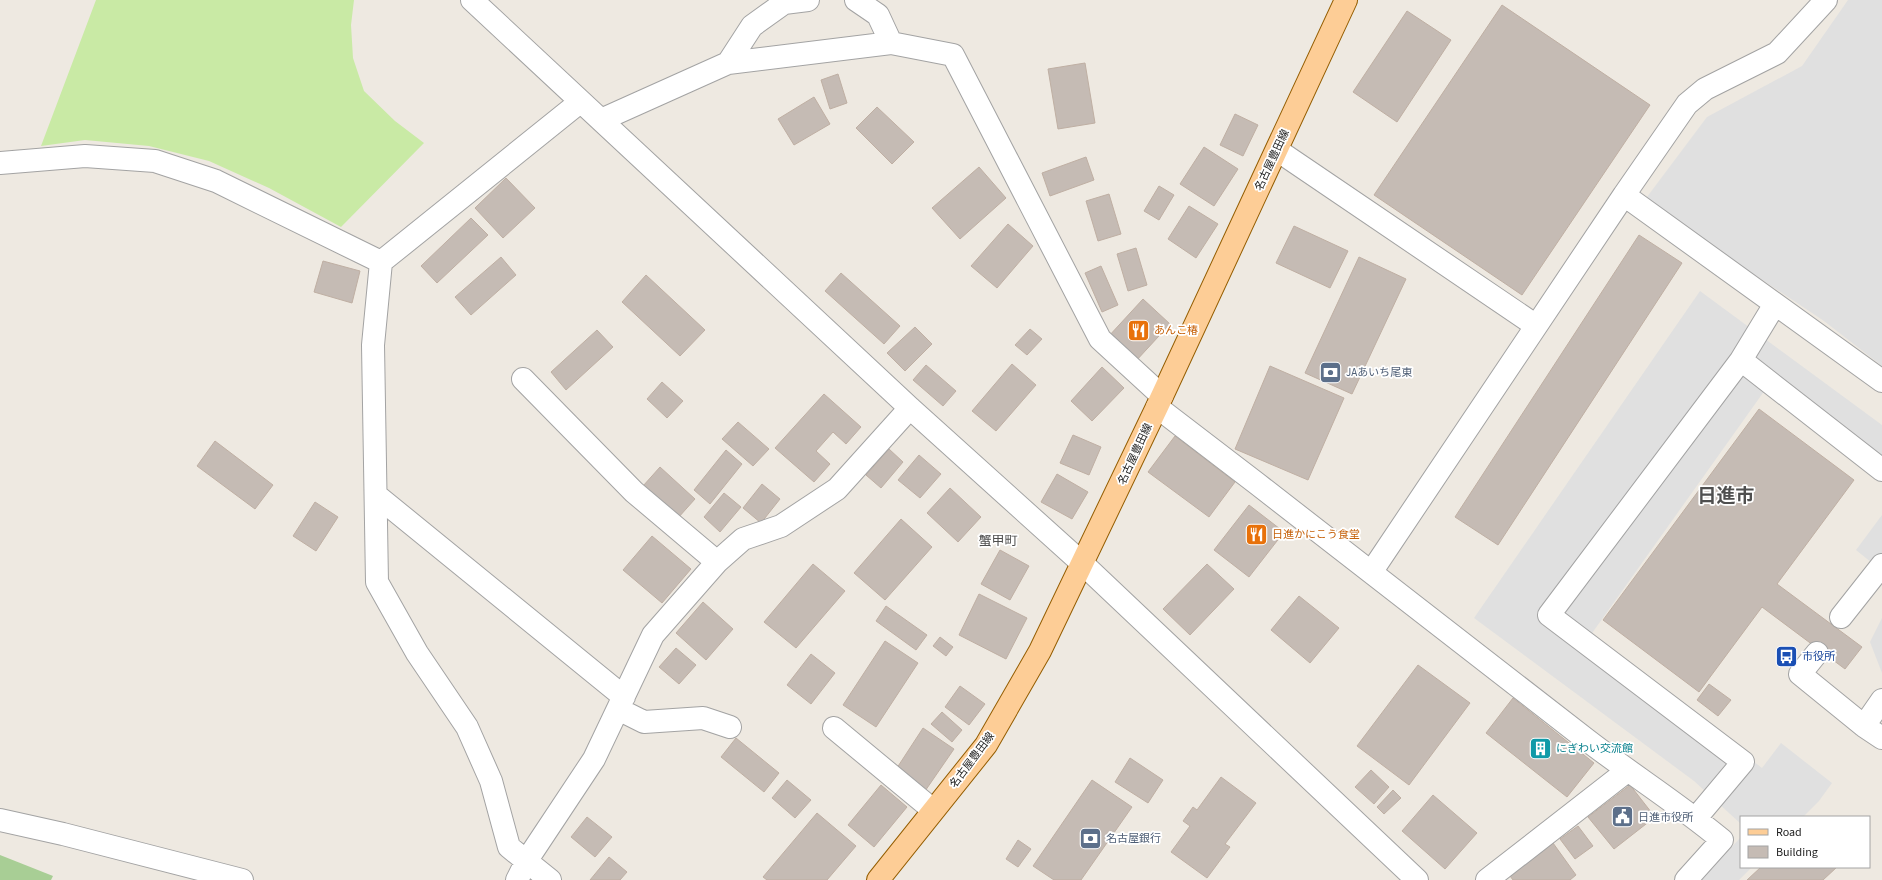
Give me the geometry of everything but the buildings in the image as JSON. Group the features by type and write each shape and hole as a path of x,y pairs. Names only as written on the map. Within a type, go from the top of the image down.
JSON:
{"main road":[{"name":"名古屋豊田線","path":"878,880 986,745 1040,651 1083,564 1346,0"}],"street":[{"path":"728,63 752,26 784,3 808,0"},
{"path":"856,0 878,15 891,43"},
{"path":"1372,571 1535,325 1686,104 1705,88 1778,53 1826,0"},
{"path":"473,1 910,408 1083,564 1416,880"},
{"path":"601,120 728,63 891,43 953,55 1100,339 1159,402 1627,771 1696,818 1722,840 1686,880"},
{"path":"550,880 509,847 491,781 467,727 417,653 377,582 373,345 381,262 580,102"},
{"path":"1276,150 1535,325"},
{"path":"0,163 85,156 156,161 216,181 381,262"},
{"path":"1624,195 1882,381"},
{"path":"1696,818 1743,762 1550,615 1741,360 1775,304"},
{"path":"1741,360 1882,470"},
{"path":"524,379 634,492 717,562"},
{"path":"517,880 527,860 594,759 653,635 717,562 743,539 781,526 837,489 910,408"},
{"path":"376,495 644,722 703,718 730,727"},
{"path":"1841,617 1882,565"},
{"path":"1817,653 1800,674 1864,726 1882,738"},
{"path":"1864,726 1882,700"},
{"path":"834,728 933,810"},
{"path":"1487,880 1627,771"},
{"path":"0,820 63,834 242,880"}],"green space":[{"path":"96,0 354,0 351,25 353,58 364,91 395,121 424,143 341,227 269,188 209,161 149,146 85,140 41,146"},
{"path":"0,855 53,876 51,880 0,880"}],"shaded area":[{"path":"1848,0 1882,0 1882,366 1824,321 1644,201 1707,117 1802,66"},
{"path":"1700,291 1882,425 1882,470 1770,383 1590,636 1762,768 1781,743 1832,783 1819,801 1804,816 1740,816 1740,823 1694,781 1474,618"},
{"path":"1882,515 1882,571 1856,550"},
{"path":"1882,618 1882,673 1870,642"},
{"path":"1740,838 1740,868 1751,868 1739,880 1701,880"}],"place":[{"name":"あんこ椿","path":"1139,330"},
{"name":"JAあいち尾東","path":"1331,372"},
{"name":"日進かにこう食堂","path":"1257,534"},
{"name":"市役所","path":"1786,656"},
{"name":"にぎわい交流館","path":"1540,748"},
{"name":"日進市役所","path":"1622,817"},
{"name":"名古屋銀行","path":"1090,838"}],"district":[{"name":"日進市","path":"1726,496"},
{"name":"蟹甲町","path":"998,541"}]}
